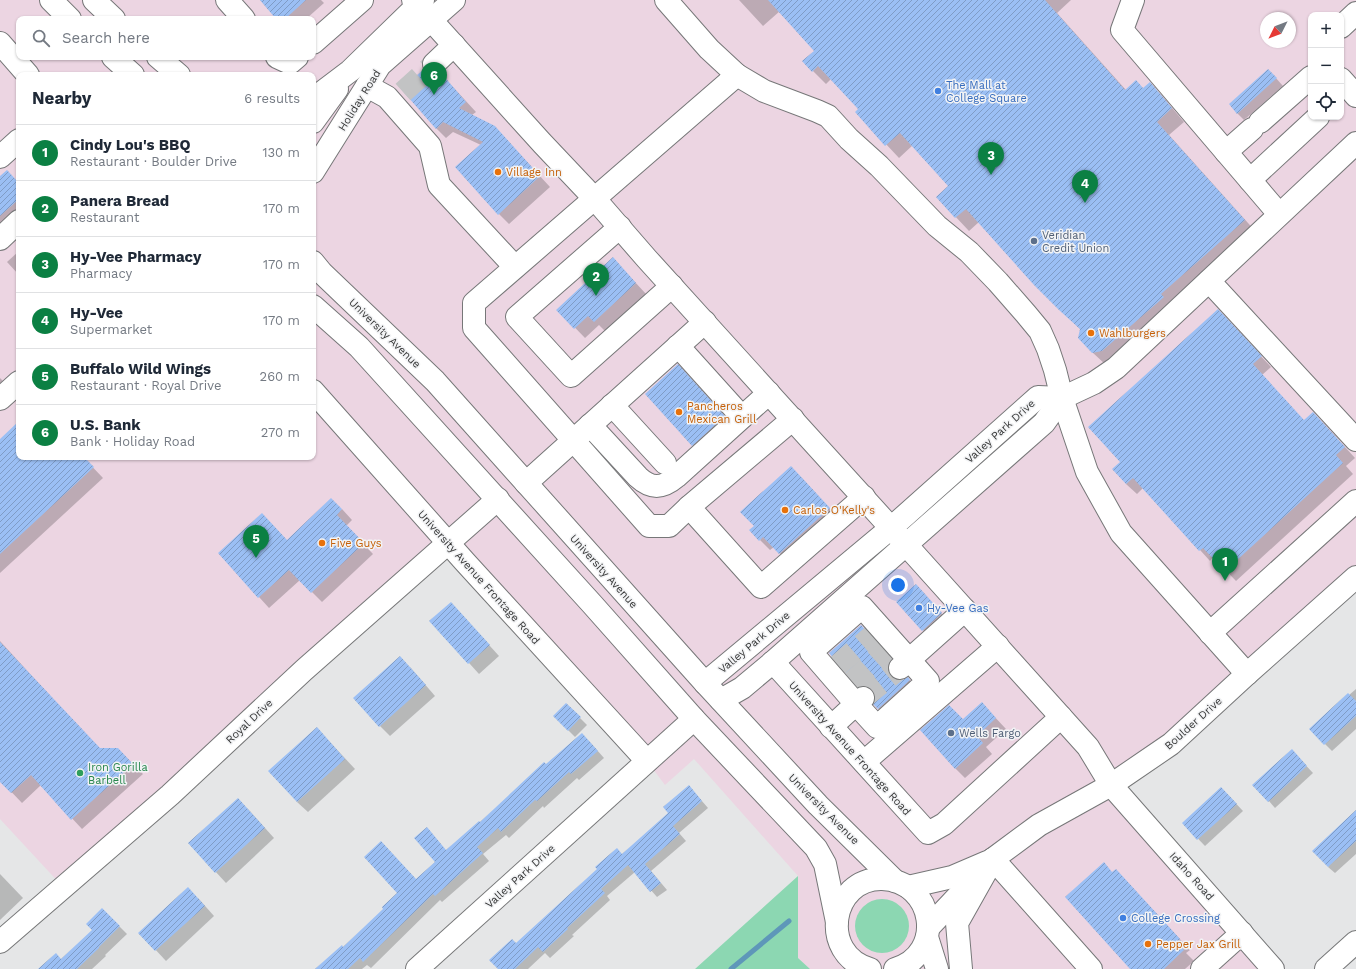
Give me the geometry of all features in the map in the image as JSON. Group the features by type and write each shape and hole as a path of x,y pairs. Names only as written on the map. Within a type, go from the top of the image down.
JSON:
{"street":[{"path":"50,0 67,16"},
{"path":"94,0 111,16"},
{"path":"227,0 241,16"},
{"path":"316,40 362,0"},
{"path":"421,6 454,0"},
{"path":"666,0 710,49 737,75 764,90 828,116 849,139 894,181 936,226 968,252 998,282 1040,331 1048,349 1062,398 1087,472 1121,533 1247,674"},
{"path":"1133,0 1122,30 1280,214"},
{"name":"Idaho Road","path":"421,6 537,138 594,198 1088,747 1111,784 1273,969"},
{"name":"Holiday Road","path":"316,97 350,72 421,6"},
{"name":"Holiday Road","path":"316,167 380,65 421,6"},
{"path":"1344,24 1356,13"},
{"path":"0,43 25,72"},
{"path":"434,64 454,45"},
{"path":"116,60 130,72"},
{"path":"162,60 176,72"},
{"path":"284,60 290,63 294,60"},
{"name":"Holiday Road","path":"316,118 350,72"},
{"path":"737,75 474,303 474,328 648,526 669,526 689,507 792,419"},
{"path":"1226,152 1308,79"},
{"path":"367,86 387,97 397,97 430,146 439,185 515,267"},
{"path":"1250,180 1315,120"},
{"path":"0,157 16,143"},
{"path":"1062,398 1094,383 1116,368 1356,143"},
{"path":"0,228 16,214"},
{"path":"0,239 16,224"},
{"path":"620,227 517,317 571,376 672,286"},
{"name":"University Avenue","path":"316,266 435,381 705,683 818,805 901,884 917,895 924,905 928,916 928,933"},
{"path":"1209,281 1356,440"},
{"path":"316,309 359,347 498,499 694,719 816,848 825,864 838,936 843,949 862,966"},
{"path":"526,483 705,322"},
{"path":"678,346 742,417"},
{"path":"0,400 16,385"},
{"path":"590,424 644,483 652,486 659,486 668,484 769,393"},
{"name":"University Avenue Frontage Road","path":"316,394 448,543 647,761"},
{"name":"Valley Park Drive","path":"705,683 891,528 1038,397 1062,398"},
{"name":"Valley Park Drive","path":"721,700 742,688 1044,424 1062,398"},
{"path":"612,405 665,463"},
{"path":"689,507 761,588 864,497"},
{"path":"498,499 521,500 571,553 614,582"},
{"name":"Royal Drive","path":"0,942 170,795 304,670 498,499"},
{"path":"1210,633 1356,501"},
{"name":"Boulder Drive","path":"895,969 902,967 913,960 922,950 928,933 993,859 1039,825 1111,784 1171,744 1356,577"},
{"path":"592,604 632,623 688,684 721,700"},
{"path":"862,607 884,640 905,664 928,681 877,727 853,693 833,670 811,652 862,607"},
{"path":"905,664 965,610"},
{"path":"864,762 998,646"},
{"name":"University Avenue Frontage Road","path":"772,662 928,833 944,824 1061,717"},
{"path":"831,727 853,693"},
{"name":"Valley Park Drive","path":"417,969 694,719"},
{"path":"961,969 957,923 993,859 1091,969"},
{"name":"Boulder Drive","path":"836,922 839,909 846,897 856,888 868,881 882,879 901,884 952,877 993,859"},
{"path":"928,933 937,969"},
{"path":"1202,969 1242,933"},
{"path":"1326,969 1356,942"}],"shaded area":[{"path":"0,0 1356,0 1356,577 1111,785 1272,969 810,969 798,958 798,876 694,759 665,785 647,761 448,543 63,887 0,819"}],"green space":[{"path":"798,876 798,958 810,969 695,969"},
{"path":"882,899 892,901 901,907 907,916 909,926 907,936 901,945 892,951 882,953 872,951 863,945 857,936 855,926 857,916 863,907 872,901"}],"building":[{"path":"260,0 306,0 288,16 273,16"},
{"path":"768,0 1045,0 1125,90 1136,80 1143,88 1150,82 1172,108 1157,122 1245,220 1161,294 1164,297 1102,351 1092,353 1078,338 1080,329 1034,285 966,209 955,218 936,197 948,186 900,133 885,146 855,112 858,109 818,66 812,72 802,61 814,51"},
{"path":"1268,69 1277,78 1237,114 1229,104"},
{"path":"423,70 431,76 442,74 466,102 459,108 495,126 540,176 498,215 455,167 483,142 443,122 436,129 401,89"},
{"path":"7,170 16,180 16,202 0,216 0,176"},
{"path":"613,257 636,283 594,322 588,316 574,329 556,310"},
{"path":"1218,309 1262,356 1253,364 1304,420 1313,412 1345,447 1336,455 1343,463 1225,571 1203,548 1199,551 1133,478 1126,484 1112,469 1120,462 1088,427"},
{"path":"678,364 725,416 692,446 645,394"},
{"path":"16,424 16,460 87,460 94,467 0,554 0,439"},
{"name":"Carlos O'Kelly's","path":"791,466 830,508 779,554 763,537 759,541 749,530 754,526 740,512"},
{"path":"331,498 342,509 337,515 364,543 311,593 289,570 258,598 218,553 262,513 287,540"},
{"name":"Hy-Vee Gas","path":"916,584 942,613 922,631 896,602"},
{"path":"451,602 490,645 468,664 429,621"},
{"path":"861,625 892,659 888,664 890,676 896,680 903,680 908,677 910,680 878,709 873,704 875,696 872,690 867,686 858,687 829,653"},
{"path":"0,642 100,748 118,748 133,764 71,820 31,775 11,793 0,782"},
{"path":"400,656 426,685 379,727 353,698"},
{"path":"1348,693 1356,701 1356,716 1324,745 1309,729"},
{"name":"Wells Fargo","path":"982,702 996,718 977,736 983,743 955,769 920,730 949,705 963,719"},
{"path":"566,703 581,717 568,731 553,716"},
{"path":"317,727 345,759 297,802 268,771"},
{"path":"582,733 598,751 571,774 569,772 537,801 535,800 501,832 498,828 477,847 483,853 435,896 433,894 363,962 360,958 348,969 315,969 342,945 343,947 383,909 382,907 397,893 364,857 381,841 416,879 435,862 414,838 427,827 446,850 479,821 480,822 544,762 546,764"},
{"path":"1292,749 1307,766 1268,802 1252,785"},
{"path":"689,785 702,801 673,826 680,834 645,864 661,883 650,892 628,865 601,889 605,893 543,952 538,947 515,969 498,969 489,960 512,939 516,943 597,869 595,867 617,848 622,854 668,813 663,807"},
{"path":"1221,787 1237,804 1197,840 1182,823"},
{"path":"238,798 265,828 215,873 188,843"},
{"path":"1356,810 1356,841 1328,867 1312,851"},
{"name":"College Crossing","path":"1104,862 1112,872 1116,869 1180,939 1177,942 1184,950 1164,969 1130,969 1065,897"},
{"path":"188,887 205,906 155,951 138,933"},
{"path":"102,908 120,926 77,969 38,969 56,953 61,959 92,930 86,924"}],"waterway":[{"path":"731,969 789,921"}],"tunnel":[{"path":"403,92 434,64"},
{"path":"837,666 873,635"},
{"path":"851,683 886,651"},
{"path":"863,698 900,668"}],"place":[{"name":"The Mall at College Square","path":"938,91"},
{"name":"U.S. Bank","path":"434,95"},
{"name":"Village Inn","path":"498,172"},
{"name":"Hy-Vee Pharmacy","path":"991,175"},
{"name":"Hy-Vee","path":"1085,203"},
{"name":"Veridian Credit Union","path":"1034,241"},
{"name":"Panera Bread","path":"596,296"},
{"name":"Wahlburgers","path":"1091,333"},
{"name":"Pancheros Mexican Grill","path":"679,412"},
{"name":"Carlos O'Kelly's","path":"785,510"},
{"name":"Five Guys","path":"322,543"},
{"name":"Buffalo Wild Wings","path":"256,558"},
{"name":"Cindy Lou's BBQ","path":"1225,581"},
{"name":"Hy-Vee Gas","path":"919,608"},
{"name":"Wells Fargo","path":"951,733"},
{"name":"Iron Gorilla Barbell","path":"80,773"},
{"name":"College Crossing","path":"1123,918"},
{"name":"Pepper Jax Grill","path":"1148,944"}]}
